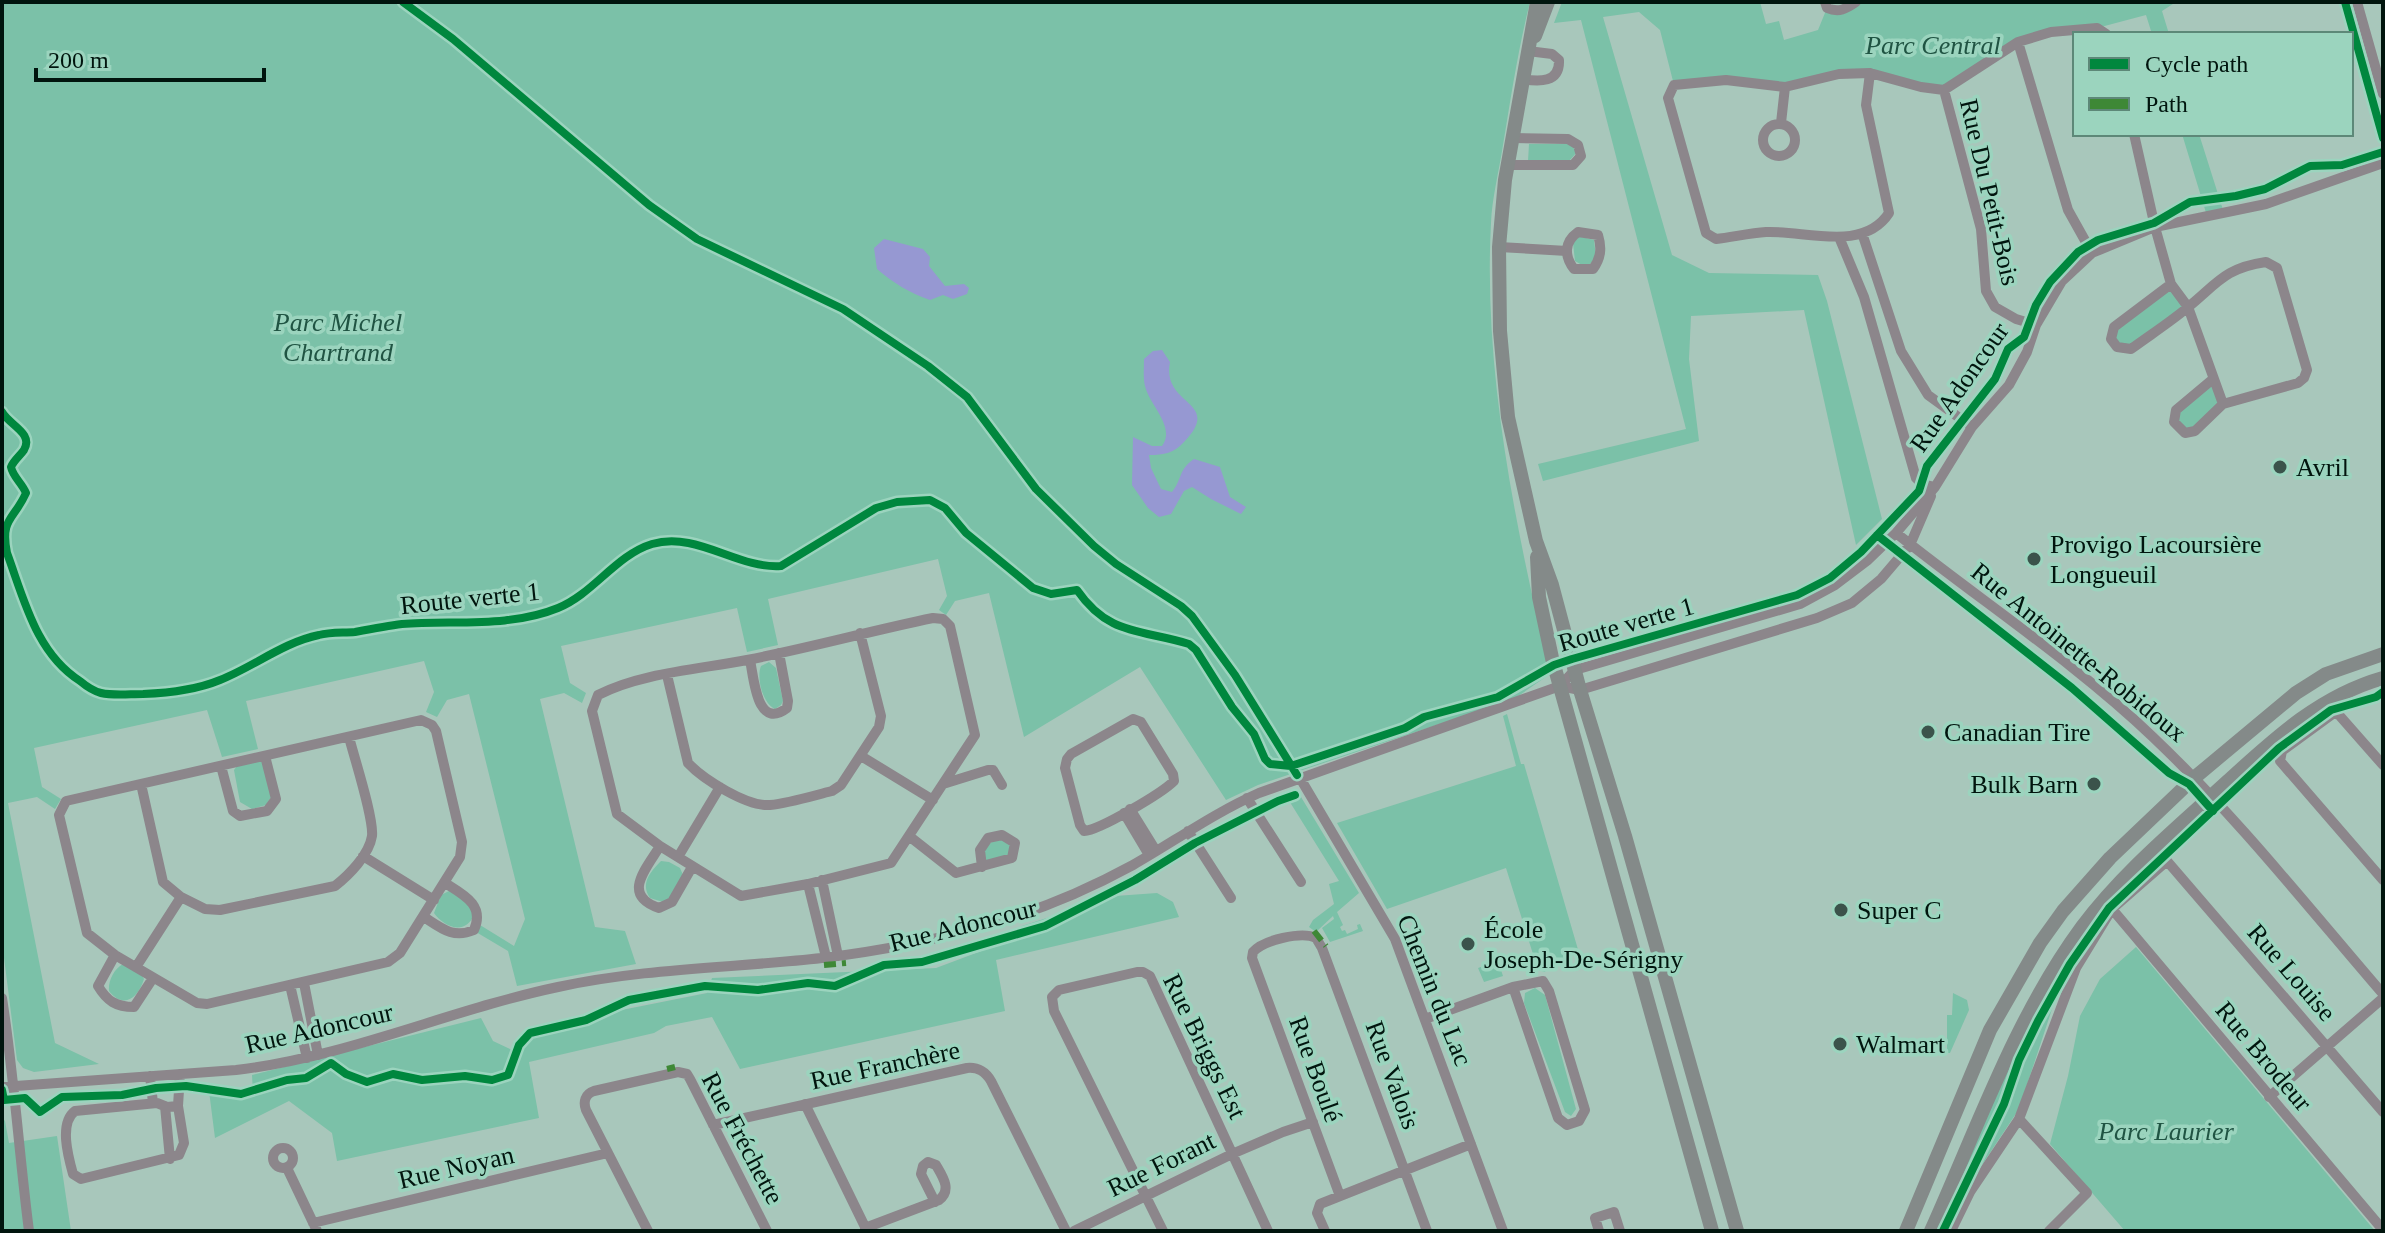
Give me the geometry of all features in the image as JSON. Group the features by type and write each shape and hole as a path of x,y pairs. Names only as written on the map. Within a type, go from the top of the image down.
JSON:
{"main road":[{"path":"1537,2 1507,165 1499,247 1500,331 1508,417 1536,541 1552,585 1737,1231"},
{"path":"1528,51 1548,2"},
{"path":"1536,541 1543,621 1712,1231"},
{"path":"1906,1231 1990,1030 2040,943 2086,883 2194,778 2296,693 2326,674 2383,654"},
{"path":"1931,1231 1998,1076 2056,967 2081,928 2119,882 2286,729 2336,696 2383,678"}],"street":[{"path":"1825,2 1827,8 1835,11 1856,2"},
{"path":"2357,2 2383,94"},
{"path":"1870,73 1866,105 1889,213 1883,222 1862,233 1839,237 1767,232 1716,239 1706,233 1668,98 1674,85 1726,80 1785,87 1839,74 1870,73 1944,90 2018,42 2051,32 2102,31"},
{"path":"2018,42 2068,210 2092,253"},
{"path":"1522,79 1543,81 1554,77 1560,65 1552,54 1528,51"},
{"path":"1781,123 1785,87"},
{"name":"Rue Du Petit-Bois","path":"1944,90 1981,229 1986,291 1995,307 2016,319 2036,325"},
{"path":"2134,136 2171,284 2188,307 2223,404"},
{"path":"1507,165 1573,165 1581,156 1578,145 1568,139 1512,138"},
{"name":"Rue Adoncour","path":"1560,686 1580,690 1817,618 1852,603 1881,579 1910,545 1935,487 1972,427 2009,385 2027,352 2036,325 2062,281 2092,253 2155,227 2266,204 2383,163"},
{"path":"1862,233 1901,351 1928,395 1972,427"},
{"path":"1839,237 1864,297 1916,478 1922,484 1935,487"},
{"path":"1499,247 1567,251"},
{"path":"2171,284 2114,327 2111,339 2117,347 2131,349 2188,307 2219,278 2232,271 2266,262 2277,268 2307,370 2304,378 2298,383 2223,404 2195,431 2185,433 2174,422 2176,410 2213,379"},
{"path":"1880,359 1901,351"},
{"name":"Rue Adoncour","path":"7,1087 252,1068 313,1056 472,1009 560,987 670,969 838,956 921,942 1009,918 1075,893 1247,798 1560,686 1575,670 1800,604 1835,585 1896,533 1935,487"},
{"name":"Rue Antoinette-Robidoux","path":"1896,533 2025,631 2151,735 2212,796 2383,996"},
{"path":"937,618 945,620 950,626 975,735 891,863 808,884 741,896 660,846 617,814 592,711 598,695 611,688 779,653 860,633 937,618"},
{"path":"667,675 688,763 720,787 757,804 769,805 832,791 841,785 879,727 881,716 860,633"},
{"path":"750,660 760,706 765,712 773,714 787,708 788,701 779,653"},
{"path":"2383,765 2334,713 2282,751 2280,761 2383,880"},
{"path":"1133,719 1141,722 1175,779 1171,785 1127,811 1091,830 1082,829 1065,765 1070,755 1133,719"},
{"path":"421,720 432,725 462,842 460,857 400,953 388,962 207,1004 188,1000 115,955 92,939 85,930 59,815 66,801 265,756 421,720"},
{"path":"141,784 159,873 163,882 181,897 213,911 335,886 346,878 363,856 372,836 349,737"},
{"path":"221,766 233,811 240,816 267,811 276,799 265,756"},
{"path":"861,756 933,800"},
{"path":"943,784 993,770 1002,785"},
{"name":"Chemin du Lac","path":"1300,778 1391,932 1503,1231"},
{"path":"678,857 720,787"},
{"path":"1247,798 1301,882"},
{"path":"1127,811 1152,853"},
{"path":"1188,831 1231,898"},
{"path":"909,836 956,873 982,867"},
{"path":"660,846 640,879 638,890 650,905 659,908 672,902 692,867"},
{"path":"363,856 434,900"},
{"name":"Rue Louise","path":"2112,909 2167,861 2383,1112"},
{"path":"822,880 838,956"},
{"path":"424,917 456,935 474,930 477,908 470,899 445,883"},
{"path":"808,884 826,957"},
{"path":"136,967 181,897"},
{"path":"1951,1231 1970,1192 2019,1119 2076,968 2112,909"},
{"name":"Rue Brodeur","path":"2112,909 2383,1230"},
{"name":"Rue Valois","path":"1252,958 1255,949 1265,944 1305,935 1318,940 1427,1231"},
{"path":"115,955 98,986 106,998 120,1007 134,1007 153,978"},
{"name":"Rue Boulé","path":"1252,958 1340,1196"},
{"name":"Rue Briggs Est","path":"1145,1195 1051,1000 1056,992 1065,988 1137,972 1148,975 1268,1231"},
{"path":"1425,1019 1513,987 1538,980 1546,986 1585,1110 1579,1121 1567,1125 1558,1118 1513,987"},
{"path":"304,983 313,1056"},
{"path":"290,985 313,1056"},
{"path":"2269,1097 2383,996"},
{"path":"2,998 13,1069 7,1087 29,1231"},
{"name":"Rue Franchère","path":"713,1125 967,1068 981,1070 991,1081 1066,1231"},
{"name":"Rue Fréchette","path":"608,1153 586,1110 585,1099 591,1092 684,1073 689,1076 767,1231"},
{"path":"178,1106 153,1103 81,1109 70,1114 66,1125 72,1172 81,1179 179,1155 183,1147 178,1106 180,1074"},
{"path":"150,1076 153,1103"},
{"path":"805,1104 866,1229 935,1202"},
{"path":"165,1106 170,1159"},
{"path":"2019,1119 2087,1193 2049,1231"},
{"name":"Rue Forant","path":"1074,1231 1232,1154 1313,1122"},
{"path":"1325,1231 1316,1210 1320,1204 1471,1144"},
{"path":"608,1153 648,1231"},
{"name":"Rue Noyan","path":"315,1227 608,1153"},
{"path":"287,1168 315,1227"},
{"path":"1145,1195 1163,1231"},
{"path":"1599,1231 1595,1218 1614,1212 1620,1231"}],"green space":[{"name":"Parc Michel Chartrand","path":"2,2 1530,2 1493,204 1490,280 1497,394 1505,450 1525,563 1550,674 1514,699 1258,785 1226,800 1140,667 1024,737 989,593 955,601 946,615 939,610 947,596 938,559 768,599 778,645 747,652 737,608 561,646 570,683 586,693 582,703 564,693 540,699 595,927 625,931 636,964 517,986 508,951 476,932 480,925 514,946 525,919 469,694 447,700 437,717 426,712 434,692 424,661 246,701 258,749 222,757 207,710 34,748 42,787 61,799 55,809 37,797 8,803 55,1043 99,1064 34,1072 23,1068 17,1060 2,942"},
{"name":"Parc Central","path":"1562,2 1760,2 1766,24 1779,21 1784,40 1818,30 1827,8 1856,2 2176,2 2162,11 2168,32 2151,32 2146,15 2097,28 2018,42 1944,90 1870,73 1785,87 1726,80 1674,85 1660,30 1639,12 1603,17 1672,255 1709,273 1818,275 1882,519 1856,545 1804,310 1691,316 1689,359 1699,441 1543,481 1538,464 1686,429 1581,20 1554,23"},
{"path":"2183,136 2200,136 2224,213 2207,216"},
{"path":"1529,144 1570,144 1577,152 1570,160 1528,161"},
{"path":"1578,236 1594,240 1596,257 1590,264 1582,265 1575,261 1573,243"},
{"path":"2171,287 2185,306 2130,347 2118,345 2114,339 2116,329"},
{"path":"2212,383 2220,404 2194,428 2186,430 2177,421 2179,411"},
{"path":"769,662 776,668 783,701 775,709 767,702 760,684 761,666"},
{"path":"1507,714 1579,953 1549,964 1545,972 1538,970 1506,868 1387,909 1337,823 1516,766 1503,716"},
{"path":"260,761 272,796 266,805 252,809 240,802 234,770 237,766"},
{"path":"1298,792 1359,893 1337,912 1343,925 1340,927 1347,934 1358,929 1357,925 1360,924 1363,931 1330,942 1322,928 1334,919 1333,916 1316,932 1309,927 1313,920 1334,904 1329,884 1339,881 1288,799 1297,796"},
{"path":"1002,835 1015,843 1012,858 982,867 980,850"},
{"path":"661,861 680,868 683,875 670,898 663,902 650,898 646,888 650,874"},
{"path":"451,890 469,901 474,915 465,926 449,925 434,913 441,895"},
{"path":"1157,893 1173,902 1179,917 996,960 1005,1011 740,1069 712,1017 666,1026 654,1033 529,1062 539,1118 337,1161 332,1133 289,1101 215,1138 209,1091 226,1095 253,1094 252,1075 481,1018 493,1041 512,1050 526,1029 707,993 712,978 936,968 1000,944 1022,926 1115,896"},
{"name":"Parc Laurier","path":"2136,947 2375,1231 2125,1231 2050,1144 2080,1016 2100,979"},
{"path":"1498,961 1503,976 1484,982 1478,968"},
{"path":"123,964 140,972 144,979 134,996 120,1000 109,991 112,976"},
{"path":"2061,965 2068,970 2019,1109 1966,1189 1958,1185 1996,1090"},
{"path":"1535,988 1545,995 1576,1109 1571,1116 1565,1112 1524,1003 1525,993"},
{"path":"1953,993 1967,1000 1969,1010 1950,1053 1947,1053 1947,1015 1952,1015"},
{"path":"2,1117 9,1143 57,1136 71,1231 2,1231"}],"water":[{"path":"884,239 923,249 930,257 929,266 945,286 964,284 969,288 967,294 953,299 943,295 930,300 896,283 877,269 874,248"},
{"path":"1162,350 1170,362 1174,388 1195,410 1197,418 1195,428 1176,449 1149,455 1151,468 1161,489 1172,492 1185,467 1194,459 1220,467 1230,497 1246,507 1241,514 1192,487 1184,491 1171,514 1159,517 1148,508 1132,485 1133,437 1152,446 1162,446 1165,439 1164,424 1148,394 1144,376 1144,359 1153,351"}],"marked path":[{"path":"1314,931 1326,946"},
{"path":"824,965 846,963"},
{"path":"667,1069 675,1067"}],"cycle path":[{"path":"403,2 453,39 649,205 697,239 843,309 928,366 967,397 1036,489 1094,546 1192,616 1235,675 1297,775"},
{"path":"2345,2 2383,138"},
{"name":"Route verte 1","path":"2,412 26,439 24,450 11,467 26,493 9,520 5,533 7,553 19,588 33,624 52,656 82,683 101,693 153,694 202,686 232,675 293,643 323,634 402,624 501,621 539,614 571,602 627,557 652,544 685,542 749,562 781,566 876,508 897,502 930,500 945,508 966,533 1033,588 1051,594 1077,590 1101,616 1114,623 1189,644 1254,734 1265,759 1270,764 1291,766 1405,728 1424,717 1498,697 1554,665 1797,595 1830,578 1861,552 1919,491 1927,466 1995,379 2008,349 2024,337 2036,305 2050,282 2078,252 2098,240 2154,223 2190,202 2265,189 2310,166 2342,165 2383,152"},
{"path":"1877,535 2072,688 2169,773 2189,784 2213,811"},
{"path":"1943,1231 2004,1104 2019,1060 2038,1021 2070,964 2109,908 2279,748 2331,710 2376,697 2383,692"},
{"path":"2,1090 4,1100 25,1098 40,1112 62,1097 122,1095 156,1088 186,1086 241,1094 287,1080 306,1078 331,1063 346,1074 367,1082 393,1074 422,1080 465,1076 492,1080 508,1075 519,1045 530,1033 586,1020 629,1000 705,986 758,990 808,983 835,986 884,965 922,962 1045,926 1135,880 1195,843 1295,795"}],"place":[{"name":"Avril","path":"2280,467"},
{"name":"Provigo Lacoursière Longueuil","path":"2034,559"},
{"name":"Canadian Tire","path":"1928,732"},
{"name":"Bulk Barn","path":"2094,784"},
{"name":"Super C","path":"1841,910"},
{"name":"École Joseph-De-Sérigny","path":"1468,944"},
{"name":"Walmart","path":"1840,1044"}]}
